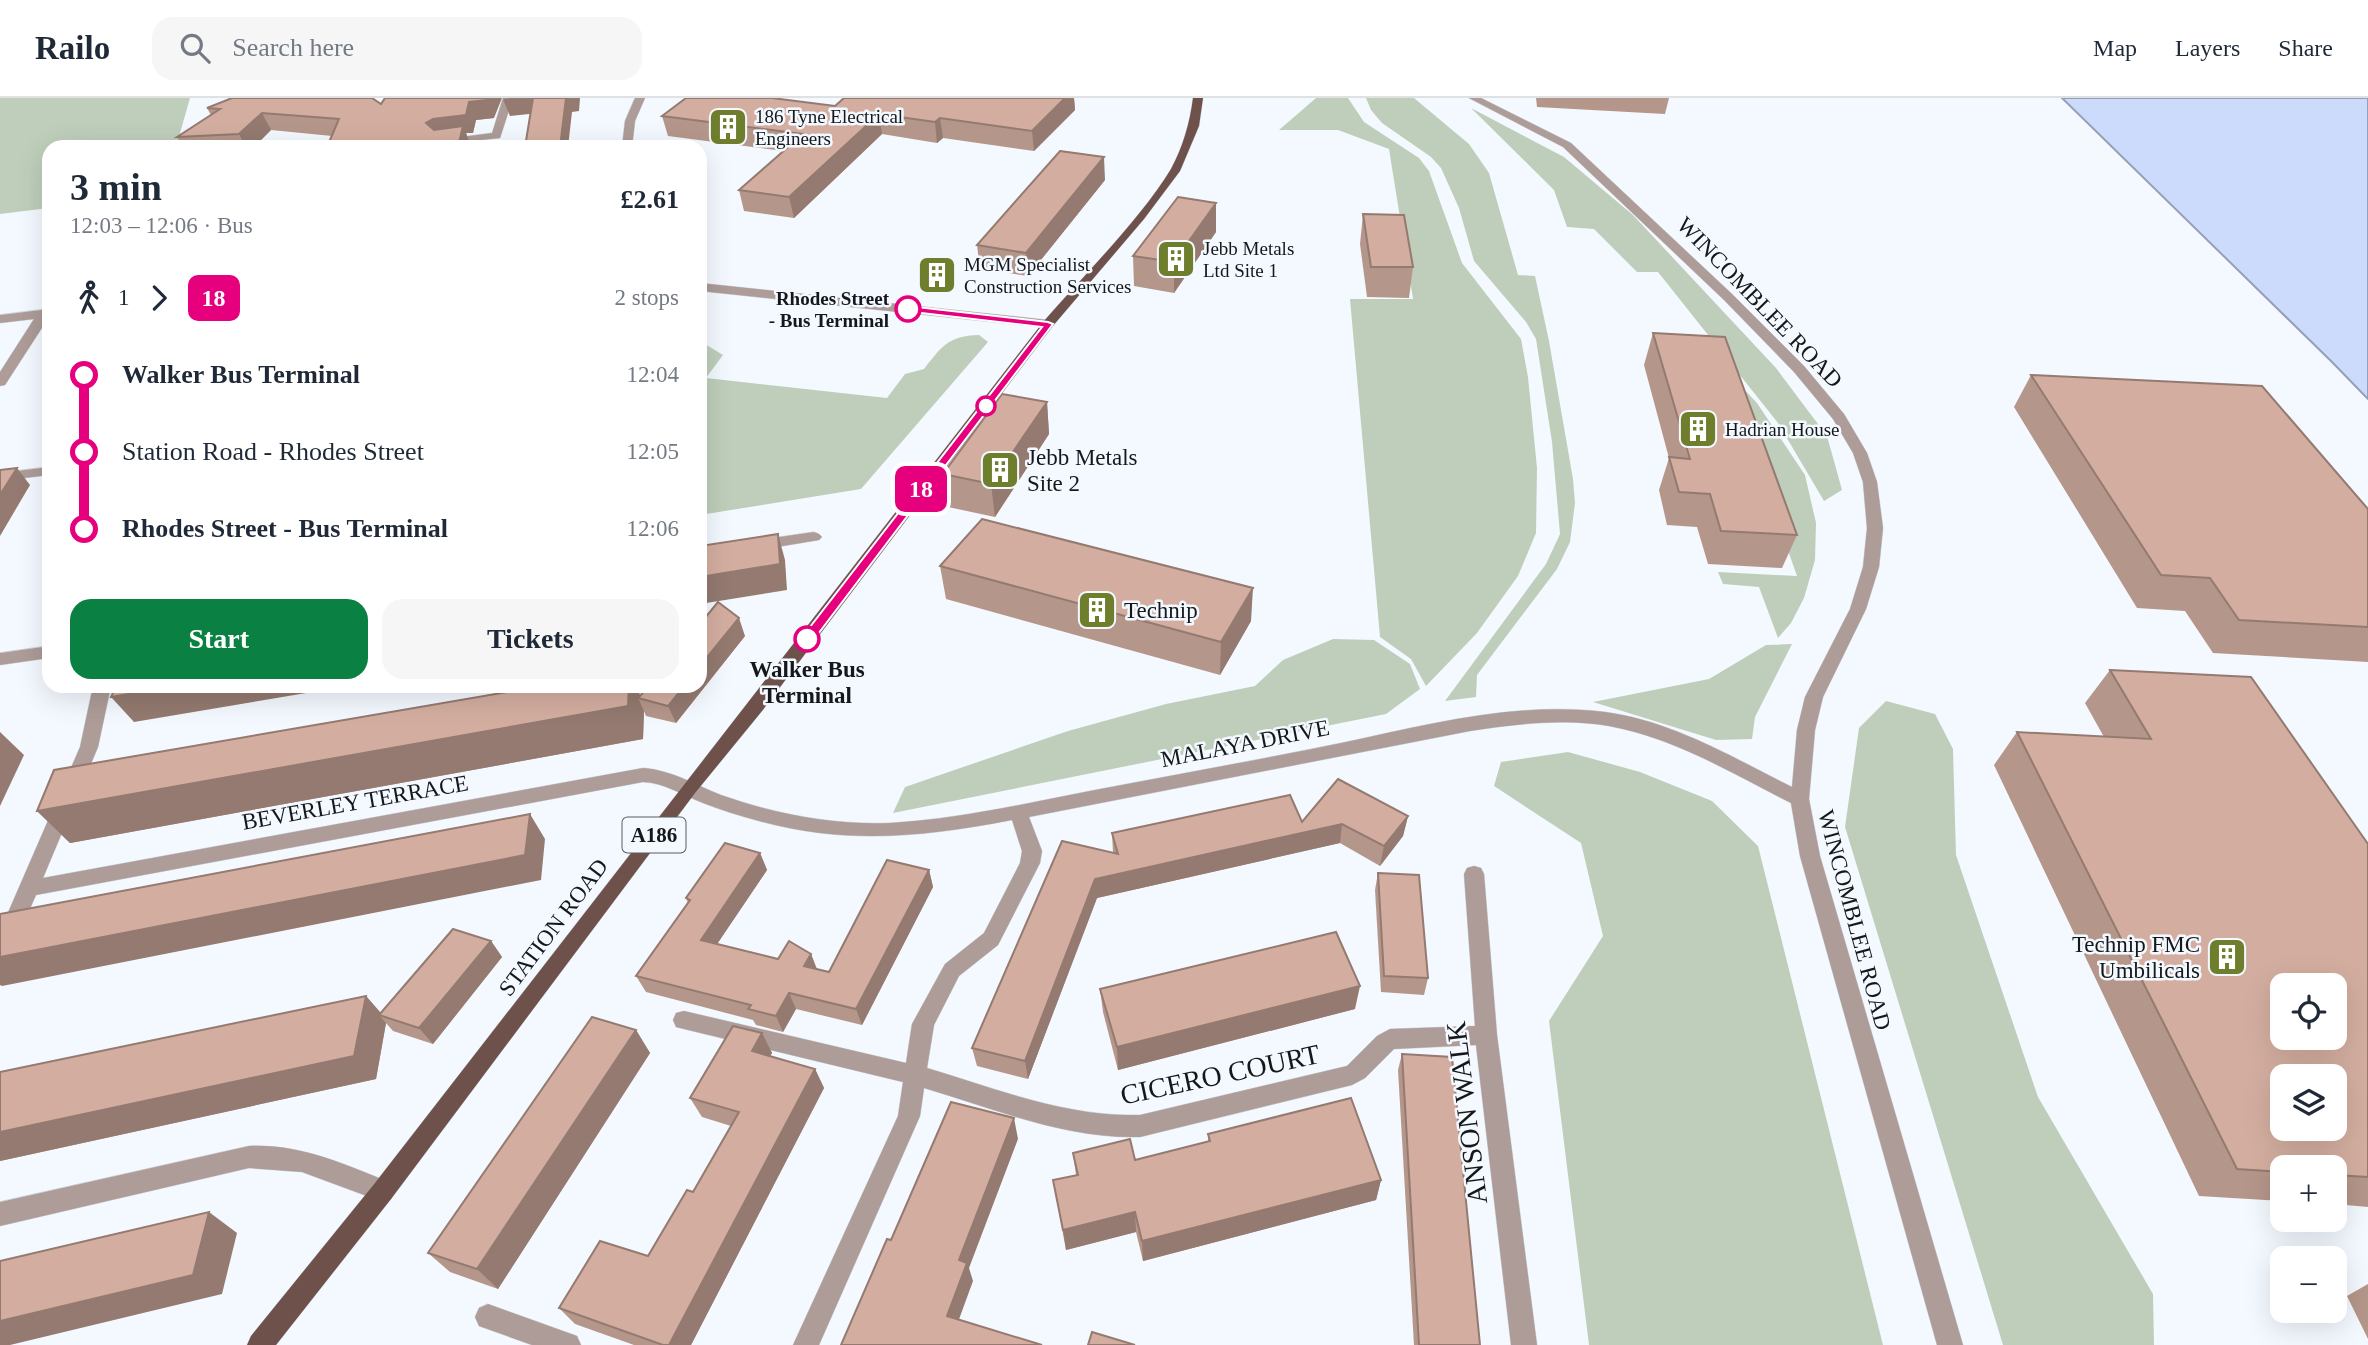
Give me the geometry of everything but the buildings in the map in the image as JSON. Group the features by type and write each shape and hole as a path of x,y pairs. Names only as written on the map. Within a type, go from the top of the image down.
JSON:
{"main road":[{"name":"STATION ROAD","path":"260,1345 383,1191 689,788 756,707 1048,324 1140,216 1176,169 1194,125 1198,98"}],"street":[{"path":"459,140 496,136 508,98"},
{"path":"627,140 630,121 640,98"},
{"name":"WINCOMBLEE ROAD","path":"1475,98 1567,145 1728,297 1799,369 1839,417 1860,453 1870,482 1875,528 1871,567 1858,609 1814,697 1805,730 1800,799 1810,856 1950,1345"},
{"path":"707,288 1048,324"},
{"path":"0,318 42,313"},
{"path":"0,382 42,319"},
{"path":"0,477 42,472"},
{"path":"738,548 814,537"},
{"path":"0,659 42,653"},
{"path":"0,955 89,747 101,693"},
{"name":"MALAYA DRIVE","path":"689,788 712,799 776,818 856,830 922,827 1018,812 1405,736 1493,722 1574,715 1635,724 1678,739 1800,799"},
{"name":"BEVERLEY TERRACE","path":"30,888 622,778 655,775 669,778 689,788"},
{"path":"806,1345 909,1116 920,1032 928,1013 952,970 991,939 1030,863 1032,851 1018,812"},
{"name":"ANSON WALK","path":"1474,874 1486,1035 1524,1345"},
{"name":"CICERO COURT","path":"684,1020 916,1075 1076,1123 1105,1127 1140,1126 1352,1075 1360,1070 1379,1045 1390,1039 1486,1035"},
{"path":"0,1214 249,1157 276,1155 302,1159 383,1191"},
{"path":"488,1317 568,1345"}],"green space":[{"path":"0,98 190,98 178,140 42,140 42,209 0,214"},
{"path":"1316,98 1348,98 1364,122 1419,158 1429,171 1462,263 1521,339 1528,377 1537,468 1536,533 1518,576 1477,633 1426,686 1411,659 1380,637 1350,299 1413,299 1389,149 1338,130 1279,130"},
{"path":"1366,98 1414,98 1469,144 1489,173 1518,275 1535,276 1549,341 1573,479 1575,503 1570,542 1557,569 1477,675 1476,697 1445,701 1546,564 1560,534 1552,442 1536,339 1526,322 1474,261 1459,208 1441,168 1431,157 1382,123 1371,110"},
{"path":"1471,108 1564,157 1633,215 1776,368 1827,436 1842,490 1824,501 1778,423 1658,272 1637,272 1594,229 1567,227 1554,190"},
{"path":"979,335 988,342 861,489 707,514 707,378 887,398 905,374 924,369 947,344"},
{"path":"707,345 723,355 707,377"},
{"path":"1723,367 1757,403 1805,475 1816,523 1815,560 1804,598 1791,623 1778,638 1759,587 1723,584 1718,572 1797,576"},
{"path":"1333,639 1374,640 1410,664 1420,689 1386,714 893,813 905,787 1068,731 1166,704 1255,686 1283,660"},
{"path":"1792,644 1755,717 1752,739 1716,740 1593,702 1709,679 1766,645"},
{"path":"1886,701 1935,714 1953,749 1956,855 2038,1097 2153,1294 2154,1345 2003,1345 1845,827 1859,728"},
{"path":"1568,752 1640,772 1712,801 1758,846 1883,1345 1589,1345 1549,1021 1603,936 1581,843 1494,786 1501,762"}],"water":[{"path":"2062,98 2368,98 2368,399 2332,362"}],"bus line":[{"name":"18","path":"807,639 1048,324 908,309"}],"place":[{"name":"186 Tyne Electrical Engineers","path":"728,127"},
{"name":"Jebb Metals Ltd Site 1","path":"1176,259"},
{"name":"MGM Specialist Construction Services","path":"937,275"},
{"name":"Rhodes Street - Bus Terminal","path":"908,309"},
{"name":"Hadrian House","path":"1698,429"},
{"name":"Jebb Metals Site 2","path":"1000,470"},
{"name":"Technip","path":"1097,610"},
{"name":"Walker Bus Terminal","path":"807,639"},
{"name":"Technip FMC Umbilicals","path":"2227,957"}]}
